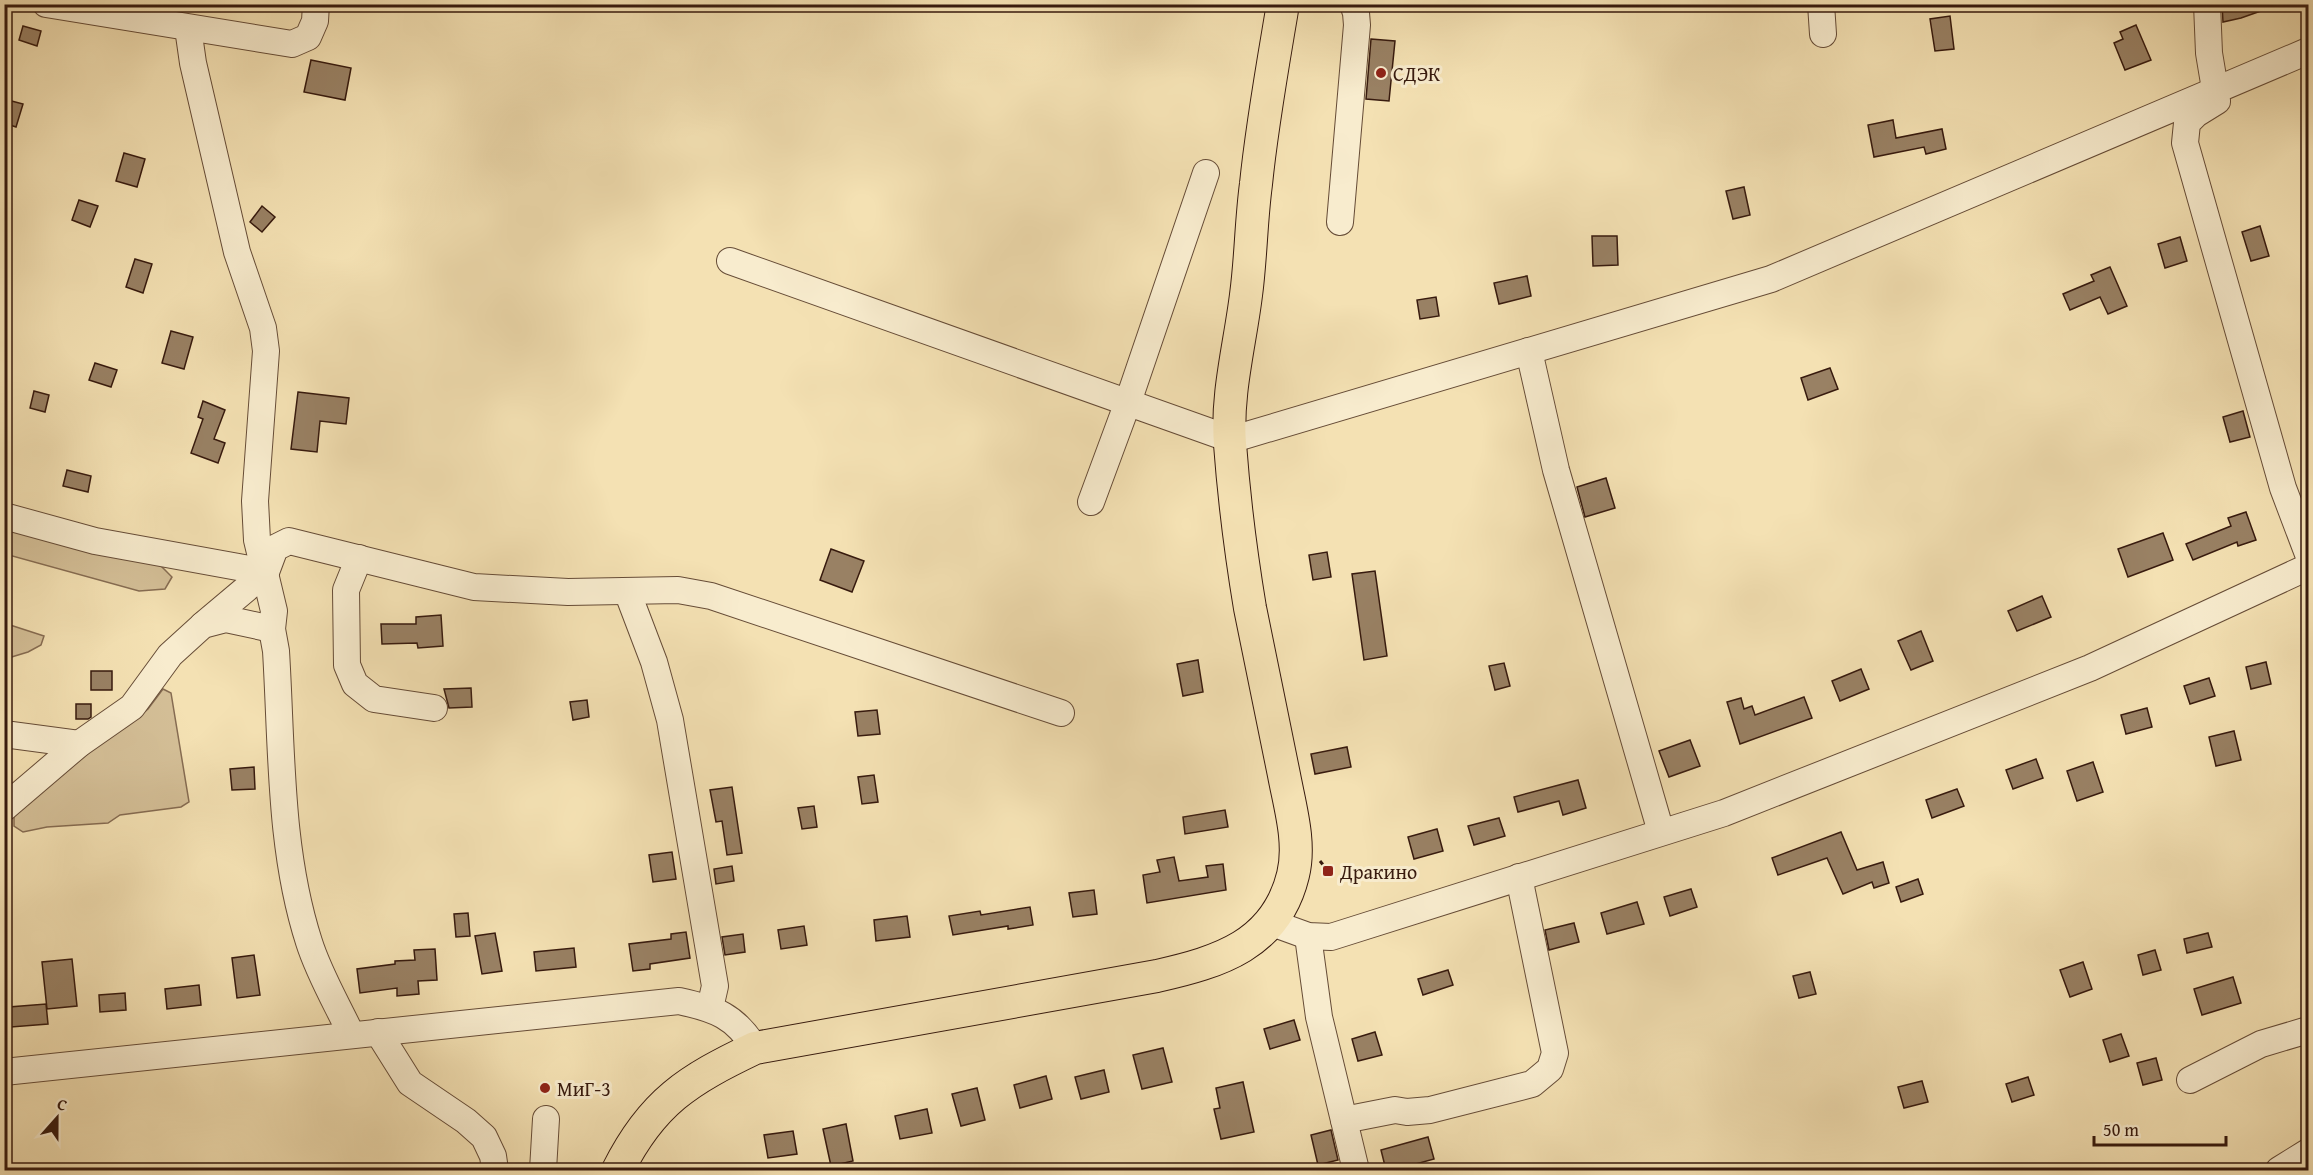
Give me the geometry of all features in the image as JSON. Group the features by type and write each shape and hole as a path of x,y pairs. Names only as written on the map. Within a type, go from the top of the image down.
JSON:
{"main road":[{"path":"618,1170 633,1141 655,1111 689,1084 755,1048 1202,966 1236,951 1272,923 1289,890 1296,851 1292,815 1250,606 1238,522 1230,440 1231,403 1246,293 1256,183 1283,4"}],"street":[{"path":"46,4 292,44 308,37 315,21 316,4"},
{"path":"1340,222 1357,25 1353,4"},
{"path":"1821,4 1823,34"},
{"path":"2207,4 2210,53 2217,101 2196,114 2187,123 2185,143 2283,488 2308,554"},
{"path":"188,28 193,63 237,252 263,328 266,351 255,501 256,540 266,572 274,611 272,628 276,651 288,844 299,906 310,945 351,1034"},
{"path":"730,261 1230,440 1771,279 2308,51"},
{"path":"1091,502 1128,402 1206,173"},
{"path":"1528,351 1556,470 1661,832"},
{"path":"4,516 95,541 266,572"},
{"path":"4,808 79,744 132,707 170,655 266,572 275,548 289,541 474,587 528,591 678,590 711,596 1061,713"},
{"path":"359,558 346,590 347,665 355,684 374,699 434,708"},
{"path":"1272,923 1308,936 1331,937 1724,813 2090,668 2308,567"},
{"path":"627,591 654,662 670,720 715,986 710,1008"},
{"path":"203,625 226,620 272,628"},
{"path":"4,734 79,744"},
{"path":"1344,1120 1395,1110 1407,1112 1430,1110 1532,1084 1550,1068 1555,1053 1519,877"},
{"path":"1308,936 1319,1017 1356,1170"},
{"path":"4,1072 679,1001 710,1008 728,1017 745,1032 755,1048"},
{"path":"2190,1080 2261,1044 2308,1030"},
{"path":"378,1032 410,1083 466,1121 484,1137 493,1156 495,1170"},
{"path":"543,1170 546,1119"},
{"path":"2279,1170 2308,1152"}],"shaded area":[{"path":"4,523 158,563 172,577 165,589 139,591 5,554"},
{"path":"4,623 44,636 41,645 28,652 5,659"},
{"path":"163,689 171,693 189,802 181,807 120,815 108,823 47,827 23,832 14,826 14,812 93,744 126,727 148,709"}],"building":[{"path":"2222,4 2274,4 2275,6 2223,22"},
{"path":"1950,16 1954,49 1935,51 1930,19"},
{"path":"2136,25 2151,60 2125,70 2114,43 2123,39 2120,32"},
{"path":"23,26 41,31 37,46 19,40"},
{"path":"1371,39 1395,41 1389,101 1366,99"},
{"path":"311,60 351,68 345,100 304,92"},
{"path":"4,99 23,104 16,127 4,123"},
{"path":"1893,120 1896,138 1942,129 1946,149 1926,154 1924,147 1874,157 1868,125"},
{"path":"124,153 145,159 137,187 116,181"},
{"path":"1744,187 1750,215 1733,219 1726,191"},
{"path":"79,200 98,206 90,227 72,220"},
{"path":"262,206 275,217 262,232 250,222"},
{"path":"2260,226 2269,256 2251,261 2242,232"},
{"path":"1592,236 1617,236 1618,265 1593,266"},
{"path":"2180,237 2187,261 2165,268 2158,244"},
{"path":"135,259 152,264 143,293 126,287"},
{"path":"2110,267 2127,306 2108,314 2100,297 2070,310 2063,294 2094,281 2091,275"},
{"path":"1527,276 1531,296 1499,304 1494,283"},
{"path":"1436,297 1439,316 1420,319 1417,300"},
{"path":"171,331 193,337 184,369 162,363"},
{"path":"95,363 117,370 111,387 89,380"},
{"path":"1830,368 1838,389 1808,400 1801,378"},
{"path":"34,391 49,395 45,412 30,408"},
{"path":"298,392 349,398 346,424 320,421 317,452 291,449"},
{"path":"203,401 225,410 214,439 225,443 218,463 191,453 203,419 198,417"},
{"path":"2243,411 2250,437 2230,442 2223,417"},
{"path":"67,470 91,476 88,492 63,486"},
{"path":"1606,478 1615,508 1585,517 1577,487"},
{"path":"2246,512 2256,540 2238,546 2237,542 2193,560 2186,544 2231,526 2228,518"},
{"path":"2163,533 2173,560 2128,577 2118,549"},
{"path":"831,549 864,561 852,592 820,580"},
{"path":"1327,552 1331,577 1313,580 1309,555"},
{"path":"1375,571 1387,656 1364,660 1352,574"},
{"path":"2042,596 2051,617 2017,631 2008,611"},
{"path":"441,615 443,646 418,648 417,643 382,644 381,624 416,624 416,617"},
{"path":"1921,631 1933,661 1911,670 1898,641"},
{"path":"1198,660 1203,692 1183,696 1177,664"},
{"path":"2266,662 2271,684 2251,689 2246,667"},
{"path":"1504,663 1510,686 1495,690 1489,666"},
{"path":"1861,669 1869,689 1840,701 1832,681"},
{"path":"91,671 112,671 112,690 91,690"},
{"path":"2209,678 2215,696 2190,704 2184,686"},
{"path":"471,688 472,707 449,708 444,689"},
{"path":"1804,697 1812,718 1740,744 1727,702 1741,698 1744,709 1752,706 1755,715"},
{"path":"587,700 589,717 573,720 570,702"},
{"path":"76,704 91,704 91,717 76,719"},
{"path":"2147,708 2152,727 2126,734 2121,715"},
{"path":"877,710 880,734 858,736 855,712"},
{"path":"2234,731 2241,760 2216,766 2209,737"},
{"path":"1690,740 1700,766 1669,777 1659,751"},
{"path":"1347,747 1351,767 1315,774 1311,754"},
{"path":"2036,759 2043,778 2013,789 2006,770"},
{"path":"2093,762 2103,792 2077,801 2067,771"},
{"path":"254,767 255,789 232,790 230,769"},
{"path":"874,775 878,802 862,804 858,777"},
{"path":"1578,780 1586,808 1563,815 1559,801 1518,812 1514,797"},
{"path":"732,787 742,853 727,855 722,821 716,822 710,790"},
{"path":"1957,789 1964,806 1932,818 1926,800"},
{"path":"814,806 817,827 802,829 798,808"},
{"path":"1225,810 1228,827 1185,834 1183,817"},
{"path":"1499,818 1505,836 1474,845 1468,826"},
{"path":"1437,829 1443,851 1414,859 1408,837"},
{"path":"1841,832 1857,870 1883,862 1889,883 1874,888 1872,882 1843,894 1827,858 1778,875 1772,858"},
{"path":"672,852 676,879 653,882 649,855"},
{"path":"1174,857 1179,881 1208,877 1206,866 1223,864 1226,890 1147,903 1143,875 1160,872 1157,860"},
{"path":"732,866 734,881 716,884 714,869"},
{"path":"1918,879 1923,894 1901,902 1896,887"},
{"path":"1691,889 1697,907 1670,916 1664,897"},
{"path":"1094,890 1097,914 1073,917 1069,893"},
{"path":"1637,902 1644,924 1607,934 1601,913"},
{"path":"1030,907 1033,925 1008,929 1008,926 953,935 949,916 980,911 981,915"},
{"path":"468,913 470,936 456,937 454,914"},
{"path":"907,916 910,937 876,941 874,920"},
{"path":"1574,923 1579,942 1549,950 1545,930"},
{"path":"804,926 807,945 781,949 778,930"},
{"path":"686,932 690,958 650,964 650,969 633,971 629,944 671,939 671,934"},
{"path":"495,933 502,971 482,974 475,936"},
{"path":"2208,933 2212,947 2187,953 2184,939"},
{"path":"743,934 745,952 725,955 722,937"},
{"path":"574,948 576,967 536,971 534,952"},
{"path":"435,949 437,980 418,981 419,994 397,996 397,988 360,993 357,969 395,964 395,961 415,960 414,950"},
{"path":"2155,950 2161,970 2143,975 2138,955"},
{"path":"254,955 260,995 237,998 232,958"},
{"path":"72,959 77,1006 47,1009 42,962"},
{"path":"2083,962 2092,989 2070,997 2060,970"},
{"path":"1448,970 1453,985 1423,995 1418,979"},
{"path":"1810,972 1816,994 1799,998 1793,976"},
{"path":"2233,977 2241,1003 2202,1015 2194,989"},
{"path":"199,985 201,1005 167,1009 165,989"},
{"path":"125,993 126,1010 100,1012 99,995"},
{"path":"46,1004 48,1024 11,1027 9,1007"},
{"path":"1294,1020 1300,1040 1270,1049 1264,1029"},
{"path":"1375,1032 1382,1055 1358,1061 1352,1039"},
{"path":"2121,1034 2129,1056 2110,1062 2103,1040"},
{"path":"1163,1048 1172,1082 1142,1089 1133,1055"},
{"path":"2156,1058 2162,1080 2143,1085 2137,1063"},
{"path":"1104,1070 1109,1092 1081,1099 1075,1077"},
{"path":"1046,1076 1052,1099 1020,1108 1014,1085"},
{"path":"2028,1077 2034,1095 2012,1102 2006,1084"},
{"path":"1922,1081 1928,1102 1904,1108 1898,1087"},
{"path":"1243,1082 1254,1132 1221,1139 1214,1109 1220,1108 1216,1088"},
{"path":"977,1088 985,1120 961,1126 952,1094"},
{"path":"927,1109 932,1133 900,1139 895,1116"},
{"path":"846,1124 853,1161 831,1166 823,1129"},
{"path":"1331,1130 1338,1160 1318,1165 1311,1135"},
{"path":"793,1131 797,1154 768,1158 764,1135"},
{"path":"1428,1137 1434,1159 1401,1168 1401,1170 1386,1170 1381,1150"}],"place":[{"name":"СДЭК","path":"1381,73"},
{"name":"Дракино","path":"1328,871"},
{"name":"МиГ-3","path":"545,1088"}]}
